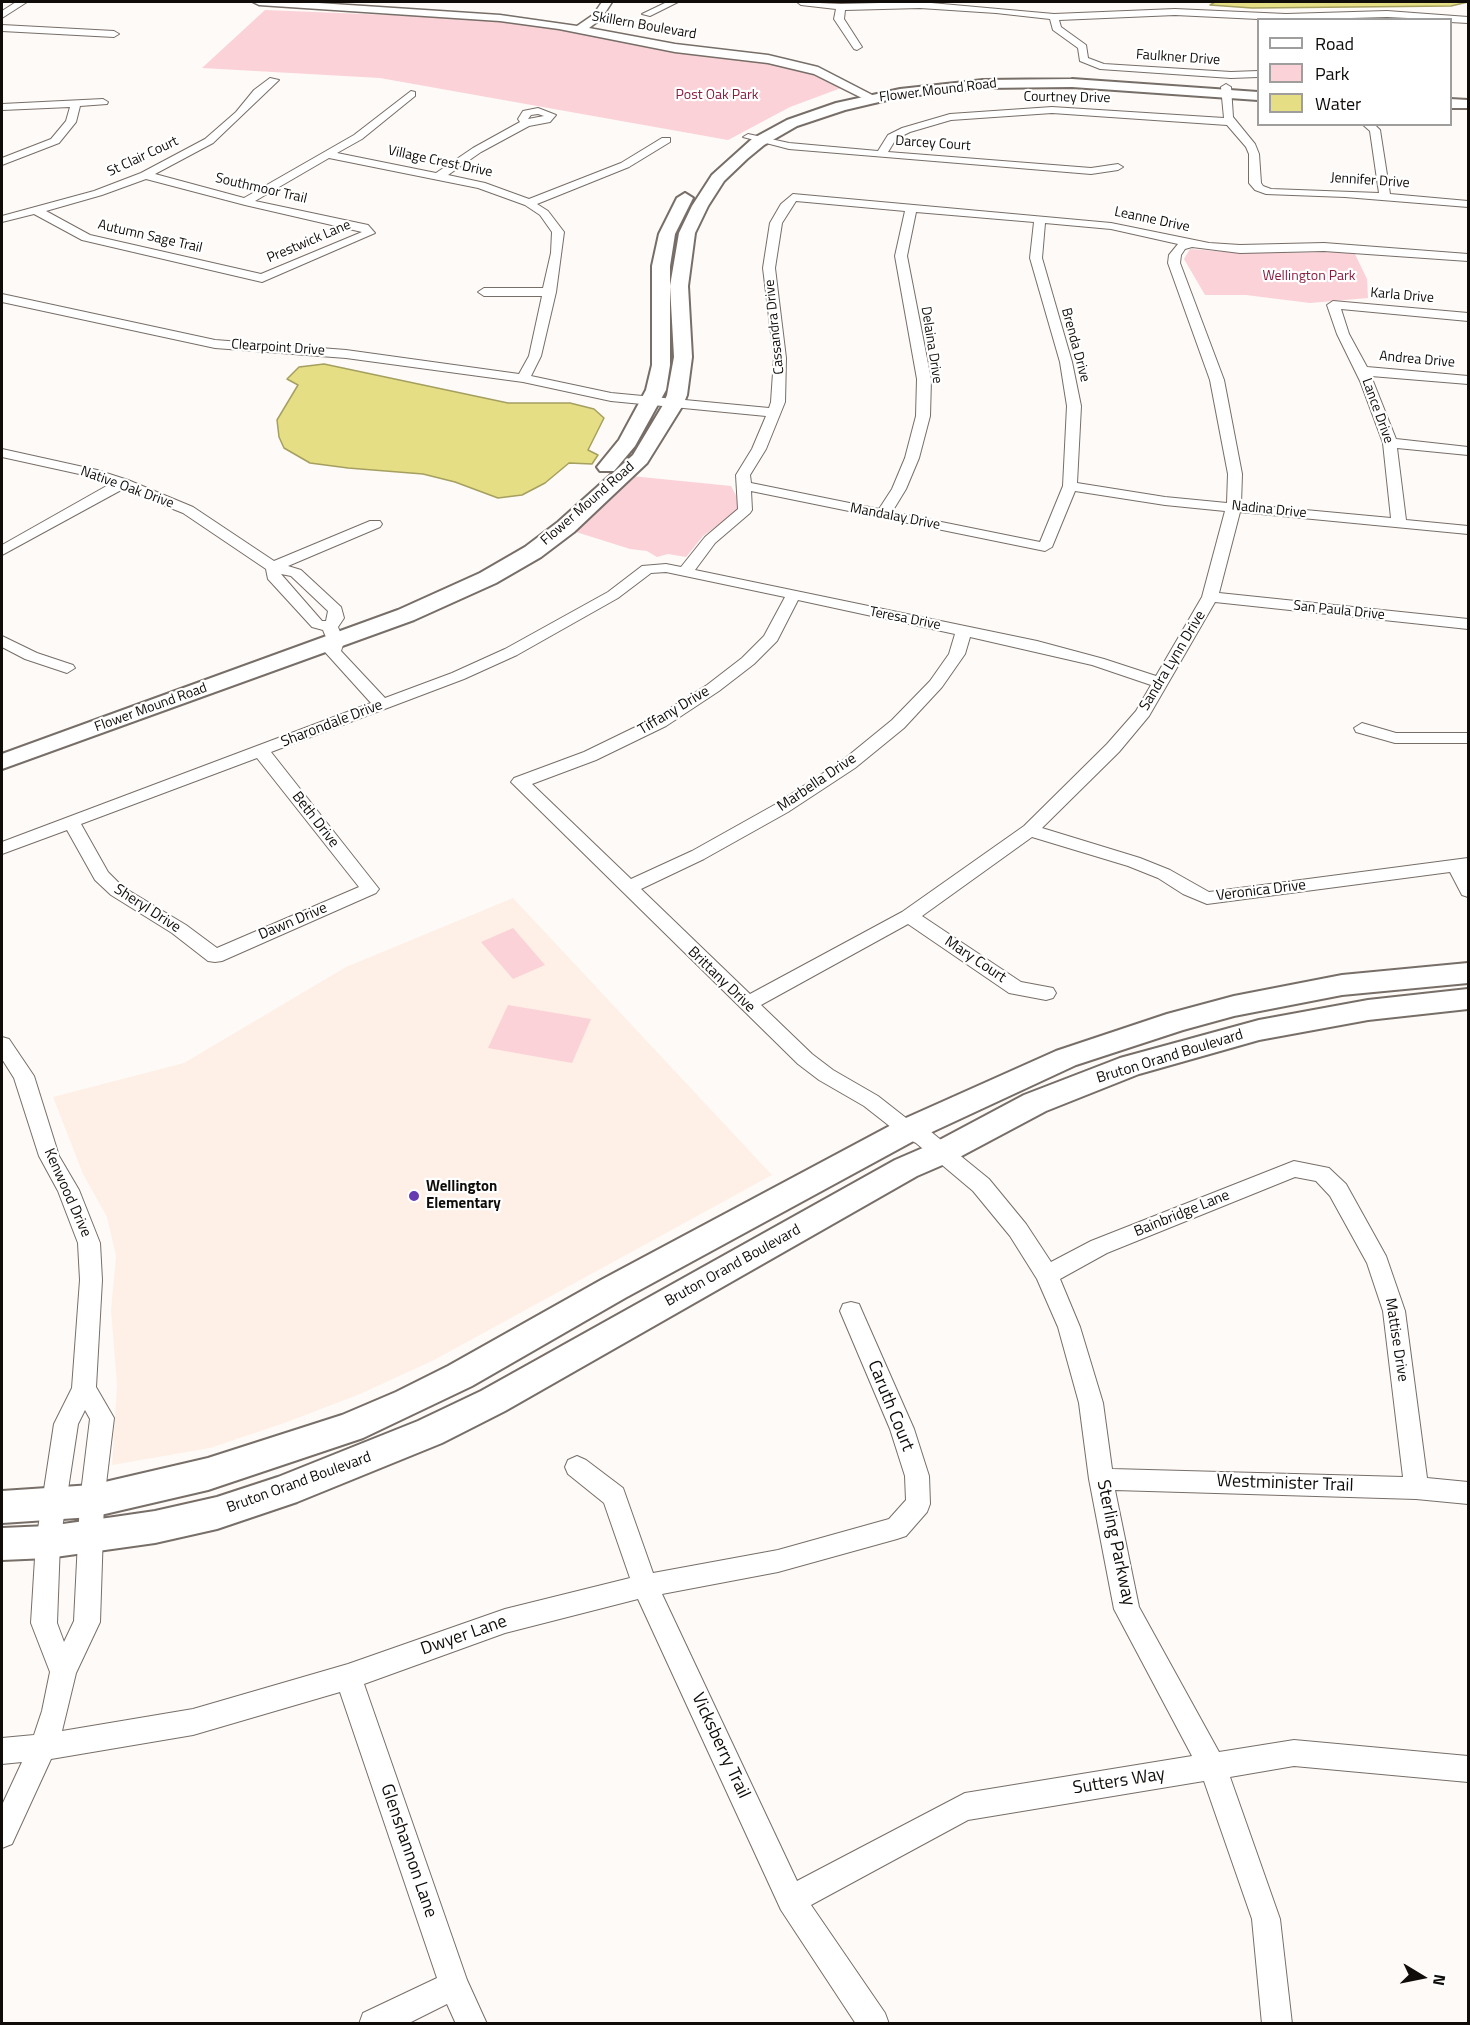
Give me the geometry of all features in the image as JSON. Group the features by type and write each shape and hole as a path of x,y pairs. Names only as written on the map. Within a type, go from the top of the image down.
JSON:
{"main road":[{"name":"Flower Mound Road","path":"2,762 333,634 458,574 497,552 543,522 600,475 628,442 654,396 661,366 661,266 667,234 680,205 721,157 754,139 868,96 952,87 1023,82 1226,90 1257,89"},
{"name":"Flower Mound Road","path":"1226,90 1257,96"},
{"path":"1452,103 1468,104"},
{"path":"1452,109 1468,110"},
{"name":"Flower Mound Road","path":"2,743 333,634 406,615 488,578 533,552 566,527 640,459 675,400 683,357 679,286 687,232 718,178 754,139"},
{"name":"Bruton Orand Boulevard","path":"2,1507 92,1501 208,1474 351,1427 408,1402 908,1131 1066,1058 1177,1021 1234,1006 1342,985 1468,973"},
{"name":"Bruton Orand Boulevard","path":"2,1544 90,1537 155,1527 217,1513 284,1491 430,1432 492,1401 906,1168 943,1152 1035,1103 1130,1066 1259,1030 1368,1010 1468,999"}],"street":[{"path":"2,15 19,2"},
{"name":"Skillern Boulevard","path":"259,2 347,4 500,18 675,48 759,57 818,71 868,96"},
{"path":"579,30 597,17 607,2"},
{"path":"647,14 673,2"},
{"path":"801,2 841,7 920,5 1054,17 1175,12 1286,18 1387,14 1441,18"},
{"path":"841,7 839,20 857,47"},
{"name":"Faulkner Drive","path":"1054,17 1056,28 1083,47 1083,59 1096,65 1230,75 1257,74"},
{"path":"1452,19 1468,20"},
{"path":"2,28 114,34"},
{"name":"St Clair Court","path":"2,219 38,211 145,176 209,141 240,114 258,92 274,80"},
{"path":"1226,90 1226,106 1230,122"},
{"path":"246,202 358,137 411,94"},
{"path":"2,107 103,102"},
{"path":"2,162 55,141 70,122 76,103"},
{"name":"Courtney Drive","path":"881,154 892,137 906,130 950,117 1052,110 1230,122"},
{"name":"Jennifer Drive","path":"1230,122 1251,146 1254,154 1255,183 1259,188 1270,192 1385,196 1468,204"},
{"path":"439,176 477,150 526,123"},
{"path":"1370,126 1375,130 1385,196"},
{"name":"Darcey Court","path":"754,139 800,147 1091,171 1118,168"},
{"path":"530,203 625,165 666,140"},
{"name":"Village Crest Drive","path":"329,155 482,185 530,203 544,213 558,232 557,253 536,356 523,378"},
{"name":"Southmoor Trail","path":"145,176 246,202 364,227 369,233"},
{"name":"Leanne Drive","path":"794,197 1138,230 1189,244 1240,249 1324,247 1468,257"},
{"name":"Cassandra Drive","path":"685,572 710,540 745,510 743,475 759,449 776,407 780,358 769,268 776,223 785,206 794,197"},
{"name":"Delaina Drive","path":"883,515 899,489 912,458 922,416 924,379 902,256 911,208"},
{"name":"Autumn Sage Trail","path":"38,211 86,238 262,278"},
{"name":"Brenda Drive","path":"1040,220 1036,258 1066,362 1074,406 1070,486 1045,547"},
{"name":"Prestwick Lane","path":"262,278 369,233"},
{"name":"Sandra Lynn Drive","path":"747,1004 909,916 1030,830 1113,748 1143,713 1210,597 1234,506 1235,474 1217,380 1174,263 1175,255 1182,247 1189,244"},
{"path":"484,292 550,292"},
{"name":"Clearpoint Drive","path":"2,298 215,344 324,351 523,378 577,392 776,407"},
{"name":"Karla Drive","path":"1333,305 1468,316"},
{"name":"Lance Drive","path":"1333,305 1343,334 1362,371 1390,443 1399,523"},
{"name":"Andrea Drive","path":"1362,371 1468,380"},
{"path":"1390,443 1468,451"},
{"name":"Native Oak Drive","path":"2,453 97,474 123,483 188,510 273,567 296,573 336,610 333,652 382,705"},
{"path":"2,551 123,483"},
{"name":"Mandalay Drive","path":"745,486 1045,547"},
{"name":"Nadina Drive","path":"1070,486 1166,501 1468,530"},
{"path":"273,567 375,524"},
{"name":"Native Oak Drive","path":"273,567 273,576 317,624 333,634"},
{"name":"Teresa Drive","path":"647,569 666,568 964,631 1098,662 1160,683"},
{"name":"Sharondale Drive","path":"2,849 382,705 511,652 613,595 647,569"},
{"name":"Tiffany Drive","path":"520,782 600,752 660,722 713,688 748,661 771,639 793,596"},
{"name":"San Paula Drive","path":"1210,597 1468,624"},
{"name":"Marbella Drive","path":"628,888 726,840 782,808 849,764 898,724 936,684 957,654 964,631"},
{"path":"2,641 31,656 67,668"},
{"path":"1362,728 1395,738 1468,738"},
{"name":"Beth Drive","path":"261,751 370,889"},
{"name":"Brittany Drive","path":"520,782 747,1004 812,1064 826,1075 863,1095 908,1131 923,1137 943,1152"},
{"name":"Sheryl Drive","path":"71,822 101,876 117,891 179,929 215,956"},
{"name":"Veronica Drive","path":"1030,830 1134,862 1164,874 1207,898 1462,865"},
{"path":"1462,865 1468,891"},
{"name":"Dawn Drive","path":"215,956 370,889"},
{"name":"Mary Court","path":"909,916 1016,988 1046,993"},
{"name":"Kenwood Drive","path":"2,1044 24,1076 49,1156 68,1190 89,1242 91,1280 84,1388 66,1424 54,1504"},
{"name":"Sterling Parkway","path":"943,1152 981,1185 1018,1230 1047,1275 1069,1327 1091,1403 1101,1479 1127,1609 1213,1768 1266,1918 1277,2024"},
{"name":"Bainbridge Lane","path":"1047,1275 1099,1247 1294,1169 1322,1174"},
{"name":"Mattise Drive","path":"1322,1174 1338,1190 1378,1262 1394,1311 1416,1488"},
{"name":"Caruth Court","path":"851,1311 902,1429 917,1476 918,1504"},
{"path":"2,1834 43,1747 55,1711 63,1672 87,1622 92,1501 102,1418 84,1388"},
{"name":"Vicksberry Trail","path":"577,1467 614,1496 645,1586 791,1900 874,2024"},
{"name":"Westminister Trail","path":"1101,1479 1416,1488 1468,1493"},
{"path":"54,1504 48,1542 44,1623 63,1672"},
{"name":"Dwyer Lane","path":"2,1750 43,1747 193,1722 348,1677 505,1621 645,1586 778,1561 897,1528 918,1504"},
{"name":"Glenshannon Lane","path":"348,1677 454,1985 472,2024"},
{"name":"Sutters Way","path":"791,1900 964,1807 1213,1768 1293,1753 1468,1769"},
{"path":"374,2024 454,1985"}],"shaded area":[{"name":"Wellington Elementary","path":"513,898 772,1175 434,1360 360,1394 210,1448 112,1465 117,1385 111,1310 116,1256 107,1217 83,1174 53,1097 184,1063 346,967"}],"green space":[{"name":"Post Oak Park","path":"265,10 488,19 535,24 759,60 814,73 841,88 790,107 728,140 380,78 202,68"},
{"name":"Wellington Park","path":"1190,249 1241,253 1354,252 1367,279 1368,298 1310,303 1246,295 1205,295 1184,259"},
{"path":"631,476 731,486 741,505 728,518 703,536 686,557 668,554 657,557 647,551 630,549 573,531"},
{"path":"513,928 545,965 513,979 481,942"},
{"path":"508,1005 591,1019 572,1063 488,1048"}],"water":[{"path":"1215,2 1468,2 1451,6 1252,8 1210,5"},
{"path":"324,364 508,403 570,403 594,409 604,418 588,450 598,455 592,464 569,463 545,483 522,495 498,498 455,482 423,474 310,463 284,448 279,437 277,420 298,385 287,379 299,367"}],"place":[{"name":"Wellington Elementary","path":"414,1196"}]}
